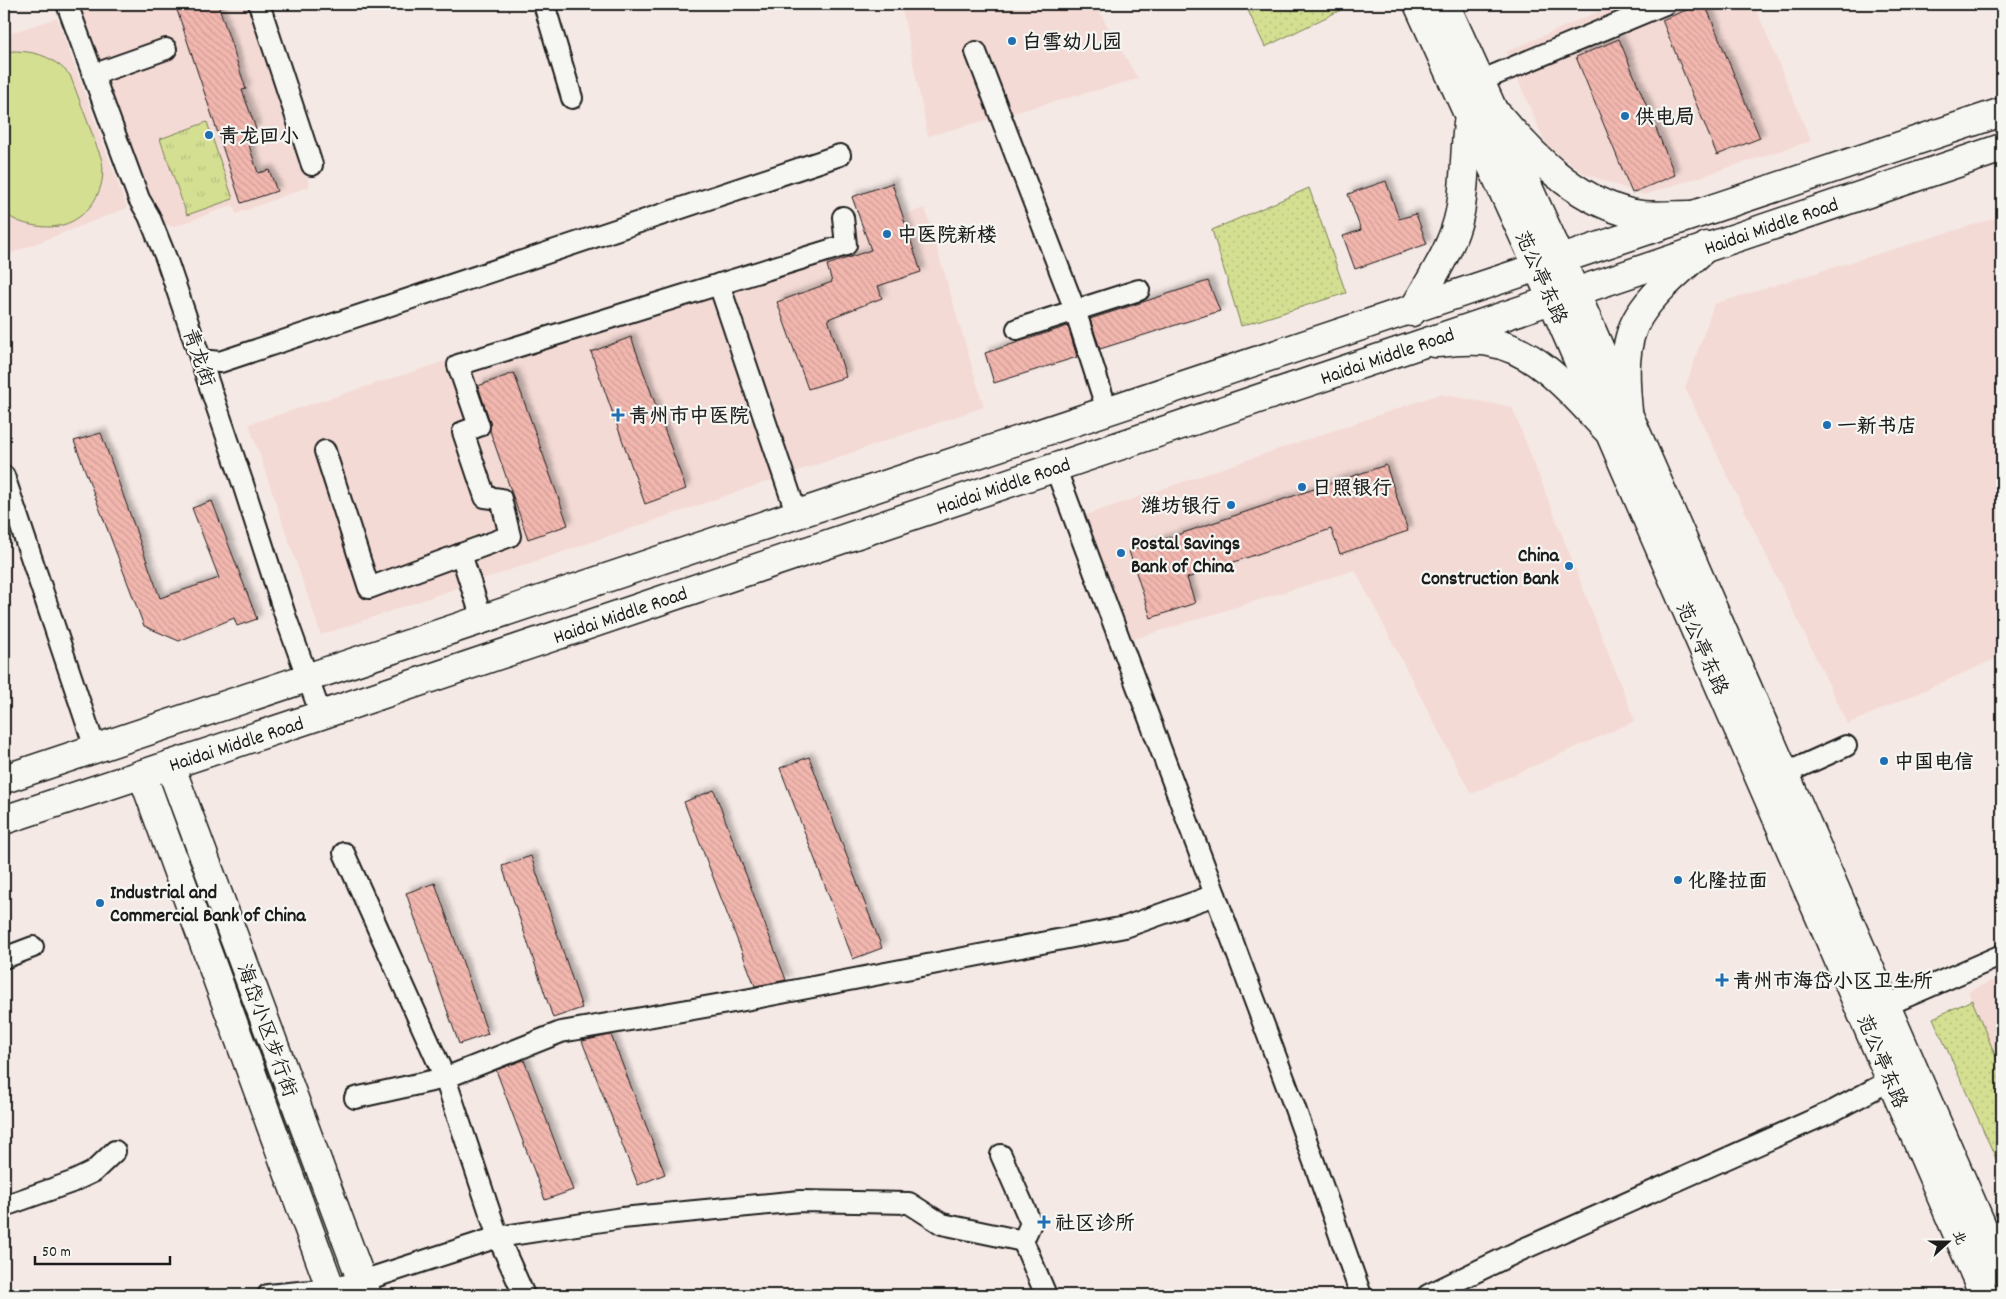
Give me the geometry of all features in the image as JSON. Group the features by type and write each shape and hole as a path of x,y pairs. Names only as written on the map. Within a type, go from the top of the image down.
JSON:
{"main road":[{"name":"范公亭东路","path":"1418,4 1481,112 1551,266 1618,422 1891,1080 1984,1295"},
{"name":"范公亭东路","path":"1445,4 1480,80 1481,112"},
{"path":"1412,312 1444,256 1455,232 1460,212 1465,144 1481,112 1565,182 1590,196 1627,213 1698,216"},
{"name":"Haidai Middle Road","path":"4,779 1551,266 2002,112"},
{"name":"Haidai Middle Road","path":"4,820 321,715 2002,148"},
{"path":"1424,343 1469,341 1488,342 1508,347 1547,369 1618,422 1629,343 1638,317 1655,295 1707,246"},
{"name":"范公亭东路","path":"1618,422 1786,773 2002,1272"},
{"name":"海岱小区步行街","path":"170,765 364,1288"},
{"name":"海岱小区步行街","path":"142,774 332,1292"}],"street":[{"name":"青龙街","path":"67,4 139,199 149,216 166,258 286,618 321,715"},
{"path":"259,4 312,165"},
{"path":"544,4 572,98"},
{"path":"1480,80 1665,4"},
{"path":"94,74 166,49"},
{"path":"976,52 1075,310 1108,413"},
{"path":"201,360 220,362 840,155"},
{"path":"325,451 369,588 510,536 500,500 485,496 463,432 479,426 458,365 846,245 843,217"},
{"path":"719,284 797,515"},
{"path":"1017,328 1139,290"},
{"path":"1055,467 1292,1100 1361,1295"},
{"path":"4,476 95,748"},
{"path":"461,554 482,619"},
{"path":"1786,773 1846,746"},
{"path":"344,853 445,1078 498,1237 524,1295"},
{"path":"355,1098 445,1078 562,1032 745,1000 1125,926 1214,895"},
{"path":"4,958 33,948"},
{"path":"1887,1005 2002,955"},
{"path":"1428,1295 1521,1250 1833,1111 1891,1080"},
{"path":"4,1206 72,1182 93,1172 115,1151"},
{"path":"1002,1155 1031,1223 1023,1241 1046,1295"},
{"path":"268,1295 332,1292 364,1288 498,1237 622,1218 800,1201 909,1203 942,1224 1023,1241"}],"shaded area":[{"name":"青龙回小","path":"77,4 249,4 310,186 236,214 233,205 173,227 159,222"},
{"name":"白雪幼儿园","path":"901,4 1095,4 1138,79 928,136"},
{"path":"1615,4 1754,4 1811,141 1644,195 1585,174 1546,145 1506,52"},
{"path":"57,18 127,208 9,254 4,241 4,35"},
{"name":"青州市中医院","path":"925,208 984,407 321,635 249,424"},
{"path":"2002,216 2002,656 1848,724 1685,388 1714,304"},
{"path":"1440,394 1512,407 1635,721 1471,794 1355,570 1131,640 1086,515"},
{"path":"2002,976 2002,1071 1968,992"}],"green space":[{"path":"1245,4 1353,4 1265,47"},
{"path":"12,51 29,52 44,56 51,59 70,75 102,161 101,185 91,206 73,221 62,225 50,227 31,225 13,219 4,211 4,54"},
{"path":"207,122 233,199 187,215 160,139"},
{"path":"1309,188 1346,293 1241,326 1212,230"},
{"path":"1972,1000 2002,1071 2002,1172 1933,1018"}],"building":[{"path":"175,4 218,4 246,89 242,90 256,129 245,133 258,173 269,170 277,191 241,203"},
{"path":"1705,4 1760,138 1717,155 1662,20"},
{"name":"供电局","path":"1619,39 1675,175 1632,193 1576,57"},
{"path":"1386,181 1399,219 1416,214 1427,244 1355,269 1343,236 1361,230 1348,194"},
{"path":"892,183 921,272 878,286 882,298 828,319 846,377 808,389 777,302 832,282 827,265 871,250 852,197"},
{"path":"1208,281 1220,311 1100,349 1090,319"},
{"path":"1068,326 1077,357 994,383 985,353"},
{"path":"631,337 686,489 645,504 591,352"},
{"path":"514,373 568,525 528,539 490,431 490,422 478,386"},
{"path":"101,433 160,598 219,578 192,508 212,501 257,619 237,626 234,618 179,641 144,626 74,441"},
{"path":"1386,465 1408,531 1340,554 1331,529 1187,578 1195,603 1151,618 1129,551"},
{"path":"809,757 882,948 853,959 780,768"},
{"path":"714,790 786,980 755,986 684,802"},
{"path":"531,856 582,1008 553,1018 502,866"},
{"path":"435,883 488,1034 459,1044 406,893"},
{"path":"611,1035 665,1174 638,1185 582,1041"},
{"path":"524,1060 573,1190 545,1200 496,1070"}],"place":[{"name":"白雪幼儿园","path":"1012,41"},
{"name":"供电局","path":"1625,116"},
{"name":"青龙回小","path":"209,135"},
{"name":"中医院新楼","path":"887,234"},
{"name":"青州市中医院","path":"618,415"},
{"name":"一新书店","path":"1827,425"},
{"name":"日照银行","path":"1302,487"},
{"name":"潍坊银行","path":"1231,505"},
{"name":"Postal Savings Bank of China","path":"1121,553"},
{"name":"China Construction Bank","path":"1569,566"},
{"name":"中国电信","path":"1884,761"},
{"name":"化隆拉面","path":"1678,880"},
{"name":"Industrial and Commercial Bank of China","path":"100,903"},
{"name":"青州市海岱小区卫生所","path":"1722,980"},
{"name":"社区诊所","path":"1044,1222"}]}
